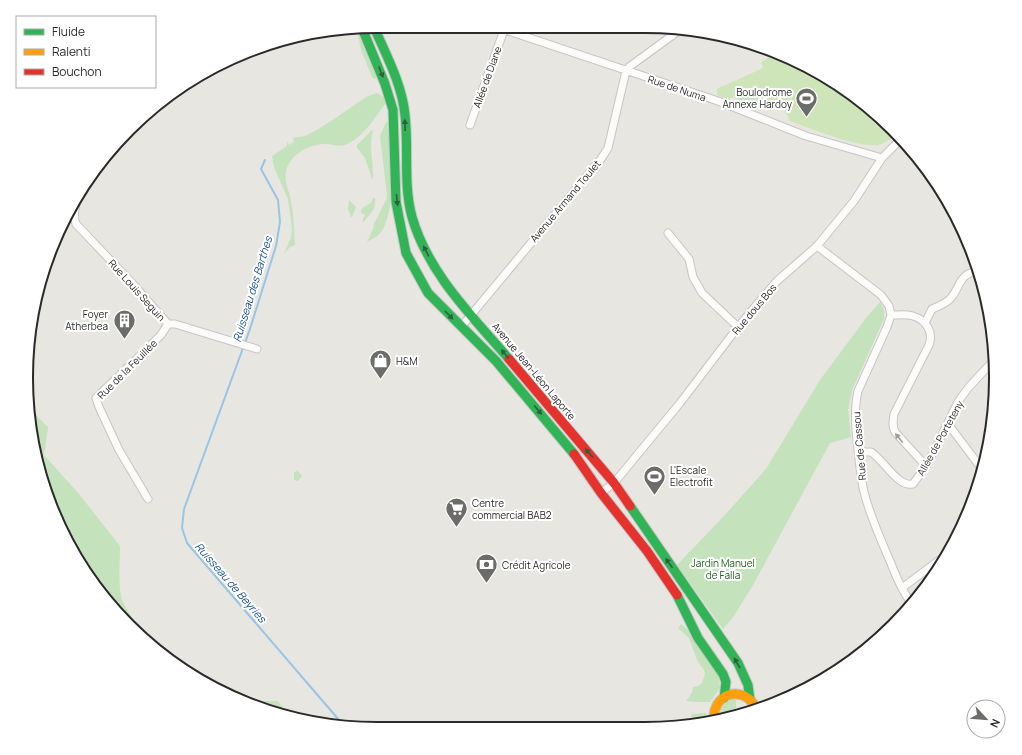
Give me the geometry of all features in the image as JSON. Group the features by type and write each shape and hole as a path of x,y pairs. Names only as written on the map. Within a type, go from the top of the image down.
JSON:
{"street":[{"name":"Avenue Jean-Léon Laporte","path":"377,33 397,80 405,114 408,188 411,212 419,236 440,277 614,483 738,663 747,680 750,700"},
{"name":"Allée de Diane","path":"470,125 503,33"},
{"name":"Rue de Numa","path":"513,33 718,102 806,136 882,158"},
{"path":"364,34 386,84 393,110 396,202 406,253 428,293 496,361 539,411 570,448 601,493 629,527 680,600 698,638 723,674 726,682 724,698"},
{"path":"626,70 672,36"},
{"name":"Avenue Armand Toulet","path":"461,327 608,148 626,70"},
{"name":"Rue dous Bos","path":"601,493 614,483 680,403 738,327 777,281 817,246 854,201 882,158 897,143"},
{"name":"Rue Louis Seguin","path":"74,215 76,224 133,284 168,324 175,324 257,349"},
{"path":"668,233 689,259 692,277 702,293 738,327"},
{"path":"817,246 881,295 889,306 891,315 914,316 925,323 930,332 931,339 894,414 893,427 902,441 926,466"},
{"path":"925,323 932,309 944,304 950,299 966,275 972,272"},
{"name":"Rue de Cassou","path":"891,315 861,384 856,400 855,420 864,493 875,526 902,588 909,599"},
{"name":"Rue de la Feuillée","path":"148,499 119,450 96,398 161,335 168,324"},
{"name":"Allée de Porteteny","path":"858,452 871,452 901,482 909,485 913,484 926,466 958,402 968,388 988,366"},
{"path":"948,424 978,464"},
{"path":"902,588 934,564"},
{"path":"714,715 716,706 724,698 735,694 745,696 755,704"}],"green space":[{"path":"358,34 377,74 377,77 374,79 372,77 361,50"},
{"path":"770,57 817,79 836,91 872,118 892,138 882,144 877,145 858,144 790,121 781,102 757,107 751,90 728,99 717,95 717,89 763,68 761,62"},
{"path":"751,90 757,107 733,97"},
{"path":"378,93 384,98 385,104 368,127 353,141 339,146 320,144 313,146 301,151 291,160 286,172 286,180 292,207 295,245 290,247 284,254 291,238 291,220 288,199 274,167 272,156 287,146 287,142 289,145 294,142 293,138 310,134 364,98"},
{"path":"386,122 389,122 392,177 390,206 382,231 376,237 367,242 387,195 380,136"},
{"path":"372,130 371,149 373,179 365,158 357,148 357,145"},
{"path":"373,198 375,198 374,209 364,222 362,221 365,215 361,213 361,211 364,207 371,203"},
{"path":"349,200 356,207 352,217 348,209"},
{"name":"Jardin Manuel de Falla","path":"880,302 884,310 884,319 852,390 848,410 851,437 830,443 753,585 734,616 723,629 677,565 766,469 820,380 866,318"},
{"path":"35,414 48,427 44,455 79,494 120,546 119,571 121,596 136,624 118,605 91,569 79,550 59,509 45,467"},
{"path":"297,470 302,476 298,481 294,480 294,473"},
{"path":"681,624 688,630 719,679 720,688 710,702 686,701 692,693 693,687 702,683 705,674 697,660 689,638 678,628"},
{"path":"736,698 736,709 720,713 724,705"},
{"path":"259,701 278,701 284,709"},
{"path":"706,713 706,716 692,718 691,714"}],"waterway":[{"name":"Ruisseau de Beyries","path":"265,160 261,169 278,200 280,222 276,246 250,329 184,509 182,528 187,543 339,720"}],"traffic: fast":[{"path":"377,33 401,92 406,128 409,205 419,237 429,257 453,293 509,359"},
{"path":"364,34 385,84 393,110 396,202 406,253 428,293 496,361 574,454"},
{"path":"630,506 738,663 748,685 750,700"},
{"path":"677,595 698,638 723,674 726,682 724,698"}],"traffic: slow":[{"path":"715,714 718,703 728,695 734,694 746,697 754,704"}],"traffic: jam":[{"path":"509,359 614,483 630,506"},
{"path":"574,454 601,493 647,551 677,595"}],"place":[{"name":"Boulodrome Annexe Hardoy","path":"807,118"},
{"name":"Foyer Atherbea","path":"124,340"},
{"name":"H&M","path":"381,380"},
{"name":"L'Escale Electrofit","path":"655,496"},
{"name":"Centre commercial BAB2","path":"456,528"},
{"name":"Crédit Agricole","path":"486,584"}],"water label":[{"name":"Ruisseau des Barthes","path":"252,289"}]}
